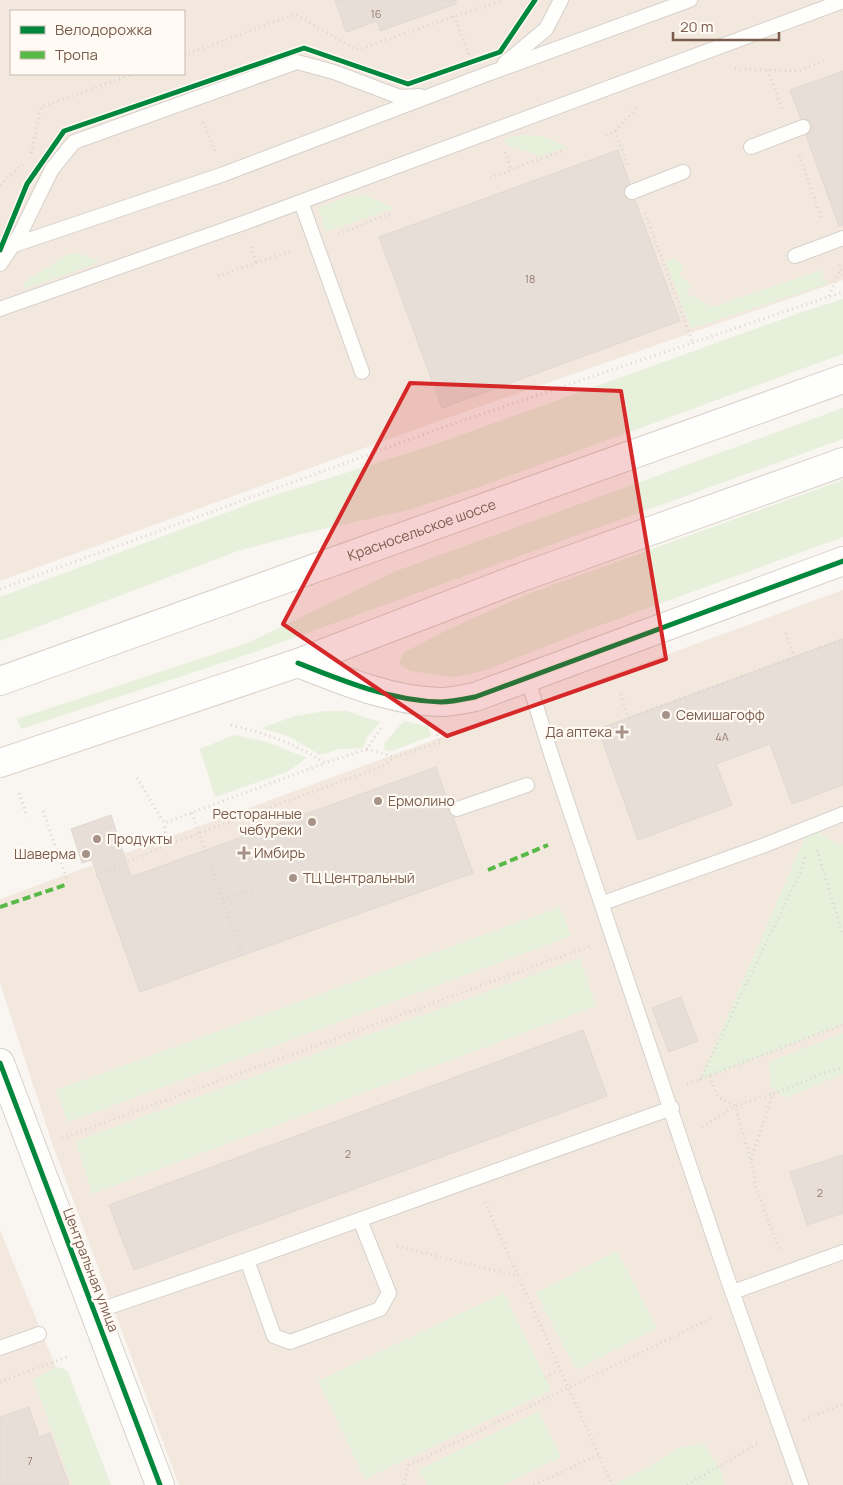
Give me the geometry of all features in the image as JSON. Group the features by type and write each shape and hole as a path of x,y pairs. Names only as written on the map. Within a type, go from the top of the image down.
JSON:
{"main road":[{"name":"Красносельское шоссе","path":"0,682 843,379"},
{"path":"0,763 298,663 522,576 843,462"},
{"path":"298,663 356,686 442,702 475,697 843,561"},
{"name":"Центральная улица","path":"0,1063 160,1485"}],"lane":[{"path":"497,70 546,29 561,0"},
{"path":"11,246 224,174 497,70 690,0"},
{"path":"0,309 301,202 843,1"},
{"path":"0,264 19,236 52,169 74,142 297,62 334,72 400,97 431,96"},
{"path":"751,146 803,127"},
{"path":"632,192 683,172"},
{"path":"301,202 362,372"},
{"path":"795,256 843,238"},
{"path":"532,676 530,682 532,693 733,1292 801,1485"},
{"path":"457,809 527,785"},
{"path":"603,903 765,845 843,814"},
{"path":"94,1312 247,1260 672,1108"},
{"path":"247,1260 274,1336 290,1342 380,1310 389,1293 360,1220"},
{"path":"733,1292 843,1252"},
{"path":"0,1348 39,1334"}],"path":[{"path":"185,55 296,14 356,50 502,0"},
{"path":"454,16 470,58"},
{"path":"745,70 798,71 826,60"},
{"path":"768,70 783,113"},
{"path":"0,185 10,178 30,156 42,107 130,75"},
{"path":"606,135 616,131 638,105"},
{"path":"203,122 216,156"},
{"path":"616,131 631,176"},
{"path":"490,178 564,150"},
{"path":"798,152 819,210"},
{"path":"643,208 693,343"},
{"path":"334,235 393,213"},
{"path":"250,246 256,263"},
{"path":"218,276 299,248"},
{"path":"828,297 841,270 843,275"},
{"path":"0,589 447,426 843,292"},
{"path":"786,633 794,657"},
{"path":"621,694 628,718 843,639"},
{"path":"367,749 386,720"},
{"path":"231,725 264,732 307,751 325,763"},
{"path":"96,876 166,845 383,766 395,757 440,742 437,735"},
{"path":"164,823 367,749 395,757"},
{"path":"137,778 164,823 166,845"},
{"path":"19,793 27,817"},
{"path":"43,811 68,882"},
{"path":"192,813 244,959"},
{"path":"810,826 843,936"},
{"path":"700,1080 802,869"},
{"path":"223,900 256,888"},
{"path":"59,1140 614,937"},
{"path":"682,1086 843,1024"},
{"path":"694,1131 735,1106 773,1094 826,1072 843,1068"},
{"path":"710,1076 717,1096 735,1106 751,1161 756,1187 788,1272"},
{"path":"751,1161 773,1094"},
{"path":"482,1195 559,1371 612,1485"},
{"path":"367,1238 517,1276"},
{"path":"404,1485 409,1465 718,1315"},
{"path":"0,1382 70,1356"},
{"path":"545,1377 559,1371"},
{"path":"801,1421 843,1404"},
{"path":"687,1485 763,1439"},
{"path":"534,1485 598,1455"}],"highlighted area":[{"path":"410,383 621,391 666,659 447,736 283,624"}],"shaded area":[{"path":"0,0 843,0 843,280 447,418 0,581"},
{"path":"843,590 843,1485 179,1485 52,1143 0,983 0,899"},
{"path":"0,1230 104,1485 0,1485"}],"green space":[{"path":"521,135 542,136 567,147 541,156 507,145 505,139"},
{"path":"365,195 394,208 326,232 318,207 349,196"},
{"path":"68,254 80,254 100,262 25,289 23,283"},
{"path":"674,258 683,265 680,276 691,285 686,293 713,307 821,270 827,284 691,329 666,261"},
{"path":"843,299 843,354 479,487 408,510 297,535 235,552 0,641 0,597 260,500 433,445 802,312"},
{"path":"843,408 843,439 252,653 21,729 17,719 248,643 396,571"},
{"path":"843,480 843,537 582,632 483,671 454,677 410,671 399,664 403,653 447,630 528,594"},
{"path":"325,711 346,711 380,722 368,736 362,748 340,749 320,755 288,736 261,728 295,716"},
{"path":"404,721 428,726 431,736 392,751 385,750 384,744"},
{"path":"234,735 267,742 307,758 287,772 215,797 200,749"},
{"path":"810,826 837,844 843,844 843,1024 700,1080"},
{"path":"560,907 571,936 68,1122 56,1090"},
{"path":"580,958 596,1006 92,1194 76,1141"},
{"path":"843,1033 843,1074 786,1098 771,1087 769,1062"},
{"path":"617,1251 657,1328 576,1370 536,1293"},
{"path":"504,1293 551,1390 365,1479 318,1381"},
{"path":"58,1367 67,1370 111,1485 72,1485 33,1379"},
{"path":"539,1411 561,1457 503,1485 427,1485 419,1470"},
{"path":"704,1444 721,1471 725,1485 614,1485 678,1448"}],"building":[{"path":"335,0 456,0 456,4 380,31 377,21 346,32"},
{"path":"843,71 843,225 839,226 806,135 810,132 811,124 808,120 801,119 790,90"},
{"path":"618,150 630,184 625,187 624,195 627,199 635,200 680,321 442,408 379,237"},
{"path":"843,639 843,785 792,804 770,744 716,764 732,805 638,840 598,729"},
{"name":"ТЦ Центральный","path":"436,767 449,805 449,812 453,817 473,873 140,992 92,860 82,863 71,829 111,815 131,877"},
{"path":"681,997 698,1041 669,1052 652,1008"},
{"path":"583,1030 607,1096 134,1270 109,1205"},
{"path":"843,1155 843,1213 807,1225 790,1172"},
{"path":"29,1407 39,1437 50,1433 69,1485 0,1485 0,1417"}],"marked path":[{"path":"488,870 548,845"},
{"path":"0,907 68,884"}],"cycle path":[{"path":"0,250 27,184 64,131 304,48 408,84 500,52 535,0"},
{"path":"298,663 350,683 386,694 423,701 450,702 475,697 843,561"},
{"path":"0,1063 160,1485"}],"place":[{"name":"Семишагофф","path":"666,715"},
{"name":"Да аптека","path":"622,732"},
{"name":"Ермолино","path":"378,801"},
{"name":"Ресторанные чебуреки","path":"312,822"},
{"name":"Продукты","path":"97,839"},
{"name":"Имбирь","path":"244,853"},
{"name":"Шаверма","path":"86,854"},
{"name":"ТЦ Центральный","path":"293,878"}]}
